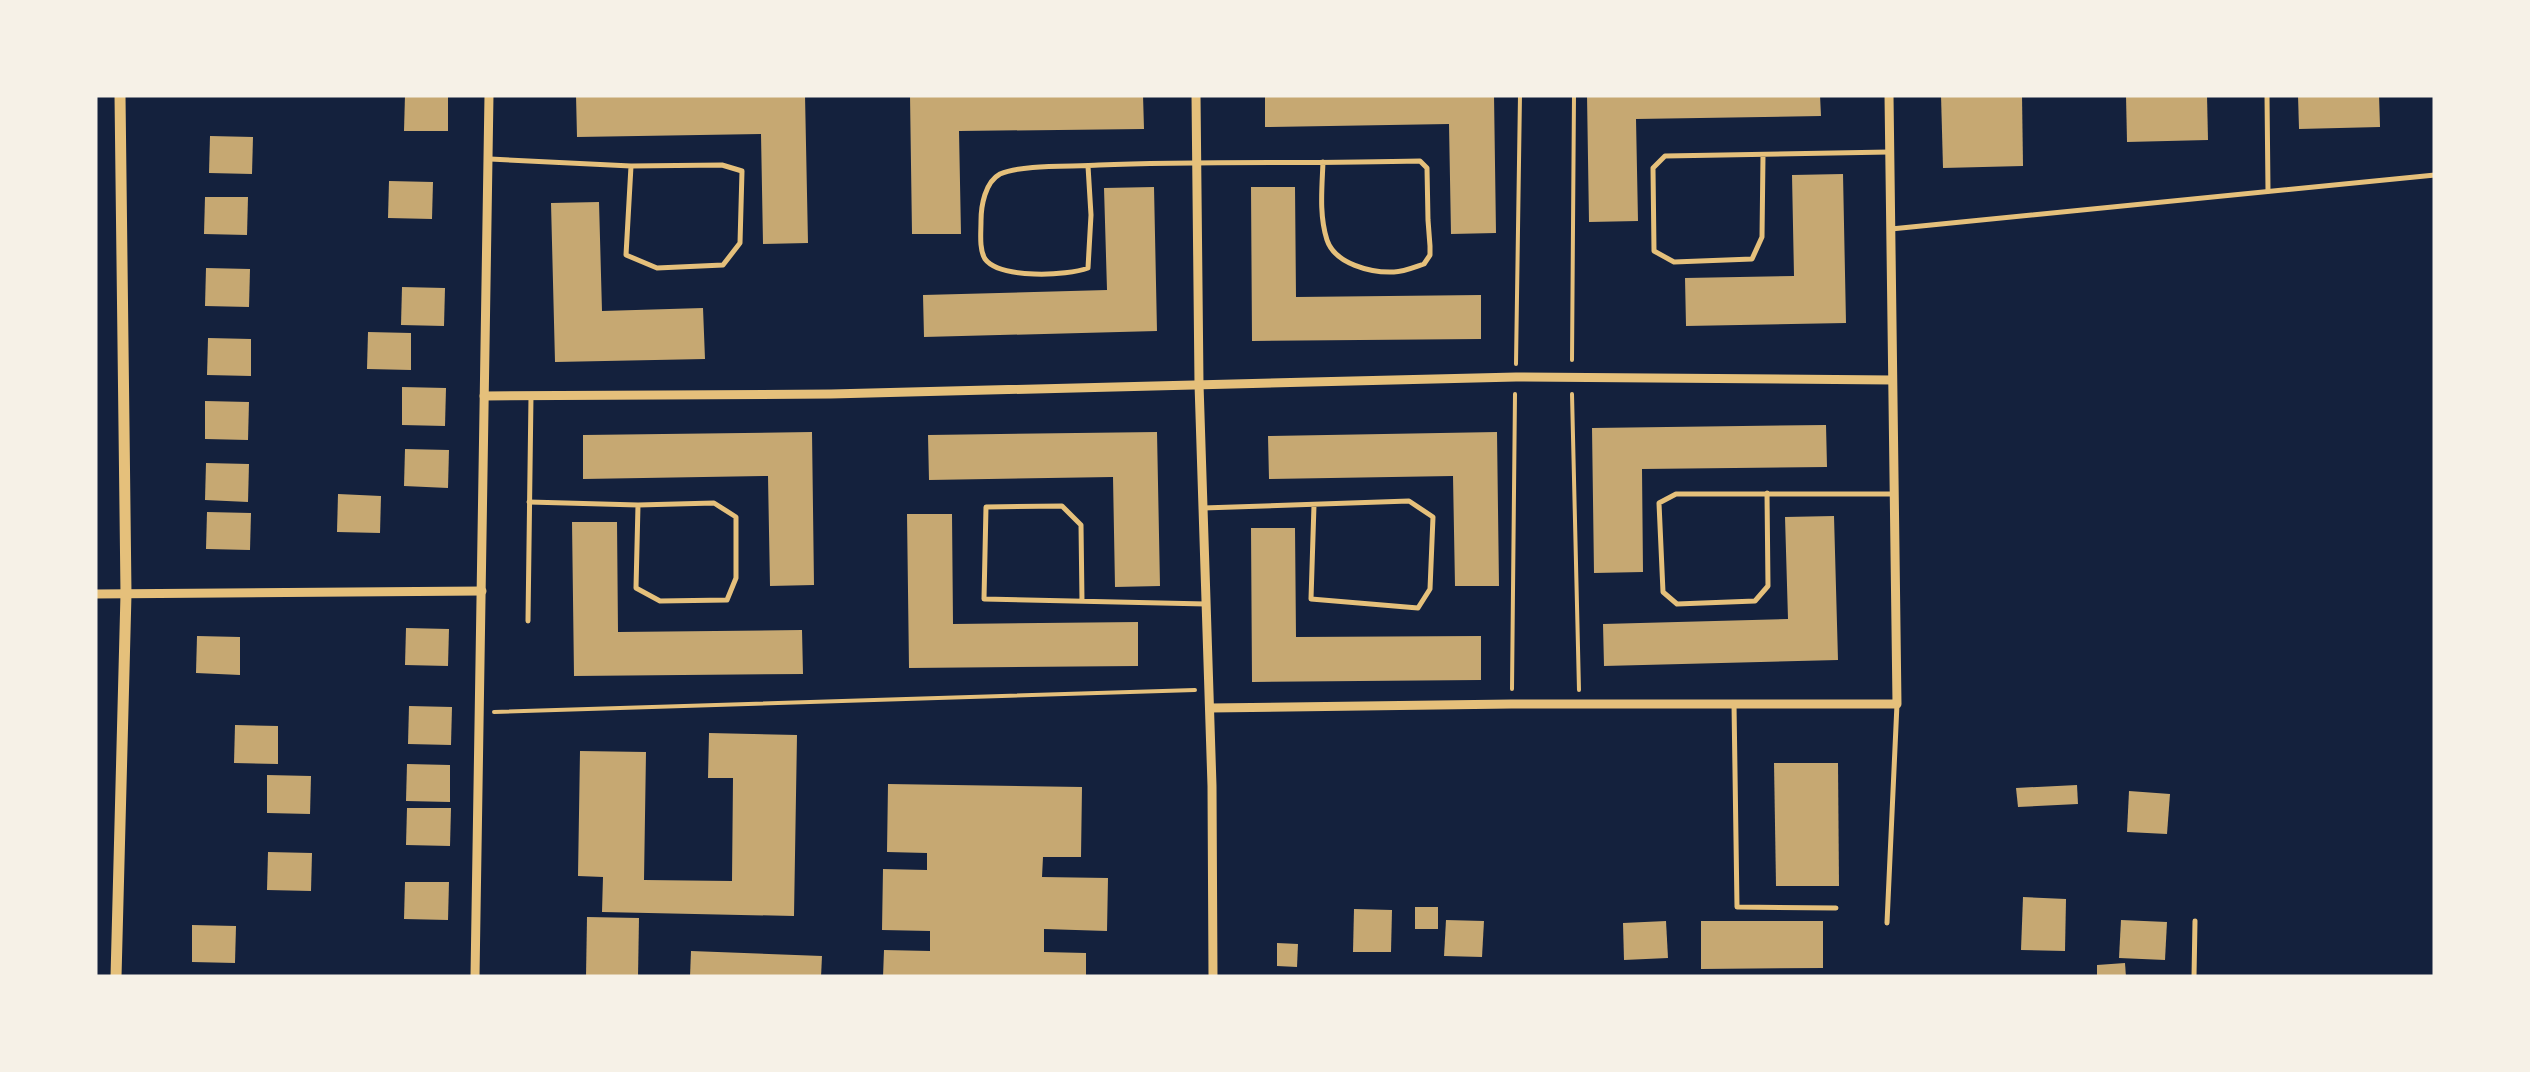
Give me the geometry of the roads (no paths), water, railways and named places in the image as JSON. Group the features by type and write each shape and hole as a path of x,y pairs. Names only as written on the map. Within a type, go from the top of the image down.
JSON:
{"street":[{"path":"116,977 126,594 120,95"},
{"path":"475,977 489,95"},
{"path":"1196,95 1214,977"},
{"path":"1210,708 1897,704 1888,95"},
{"path":"484,396 831,394 1516,378 1892,380"},
{"path":"95,594 482,591"}],"lane":[{"path":"2266,95 2268,191"},
{"path":"1763,156 1762,237 1752,259 1674,262 1654,251 1652,168 1665,156 1889,152"},
{"path":"487,159 631,166 722,165 742,171 740,244 722,266 657,268 626,255 631,166"},
{"path":"1088,166 1088,268 1036,276 997,268 986,259 981,244 981,213 988,186 998,175 1044,167 1196,162 1420,161 1427,168 1430,255 1424,264 1394,272 1354,266 1328,245 1322,212 1323,162"},
{"path":"1890,229 2435,174"},
{"path":"528,621 531,396"},
{"path":"1766,494 1768,586 1755,602 1677,604 1663,592 1659,503 1676,494 1766,494 1894,494"},
{"path":"1203,508 1409,501 1433,517 1430,589 1418,608 1311,599 1314,505"},
{"path":"529,502 714,503 736,517 736,578 727,600 660,602 636,588 638,505"},
{"path":"1082,601 1081,525 1062,506 986,506 984,599 1206,604"},
{"path":"1734,704 1737,907 1836,908"},
{"path":"1887,923 1897,704"},
{"path":"2194,977 2195,921"}]}
